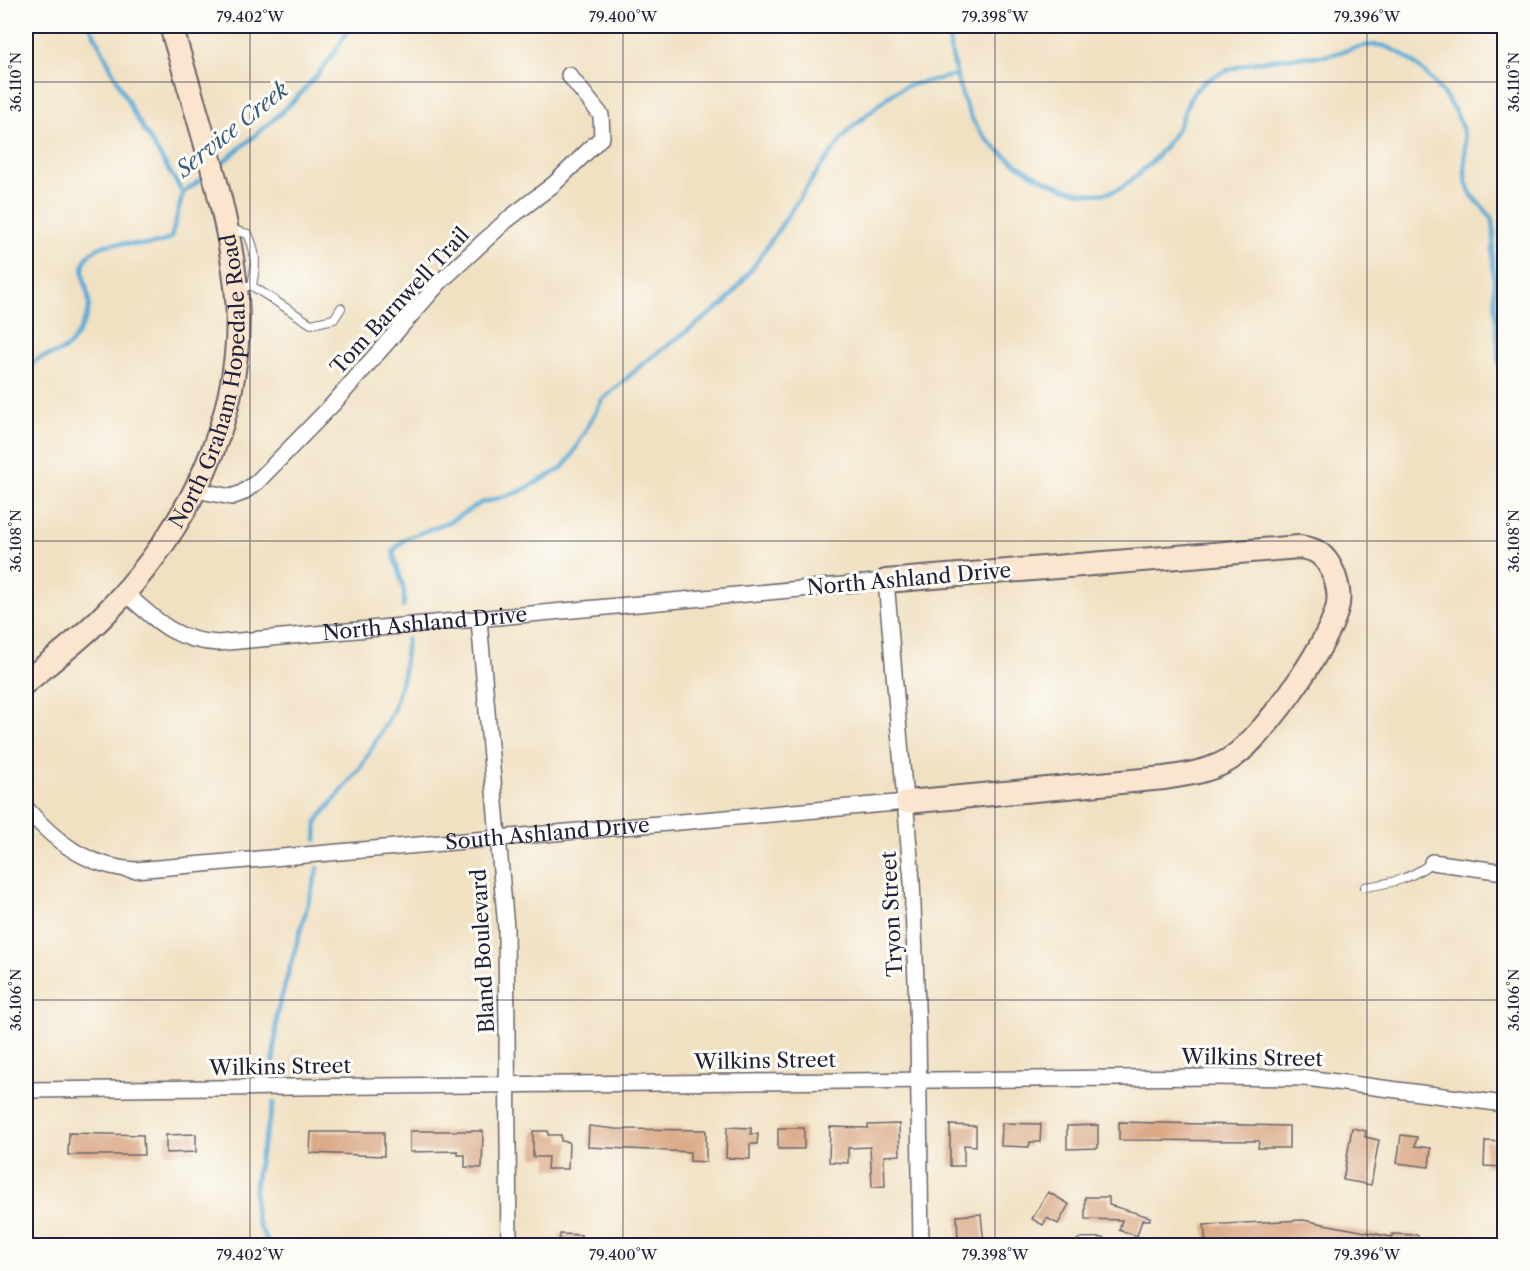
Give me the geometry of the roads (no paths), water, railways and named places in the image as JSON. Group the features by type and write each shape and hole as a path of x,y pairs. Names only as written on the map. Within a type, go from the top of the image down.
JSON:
{"street":[{"name":"North Graham Hopedale Road","path":"26,682 103,616 125,593 171,535 215,449 228,404 243,286 171,26"},
{"name":"Tom Barnwell Trail","path":"196,490 231,497 242,493 257,482 333,404 440,282 507,220 554,184 602,138 601,115 569,75"},
{"name":"North Ashland Drive","path":"125,593 171,631 202,642 218,643 886,581 1299,547 1317,552 1327,561 1338,589 1338,609 1300,680 1268,725 1244,748 1226,762 1205,771 1164,778 1091,785"},
{"name":"Tryon Street","path":"886,581 907,802 912,881 919,1079 921,1245"},
{"name":"Bland Boulevard","path":"479,620 506,939 509,1245"},
{"name":"South Ashland Drive","path":"26,808 40,825 79,855 115,868 135,870 1091,785"},
{"path":"1432,862 1504,872"},
{"name":"Wilkins Street","path":"26,1090 507,1086 919,1079 1306,1078 1504,1104"},
{"path":"1083,1245 1101,1245"}],"lane":[{"path":"243,286 311,324 334,319 341,308"},
{"path":"1365,887 1398,882 1418,873 1432,862"}],"waterway":[{"name":"Service Creek","path":"90,26 133,112 183,193"},
{"name":"Service Creek","path":"218,166 292,102 324,67 350,26"},
{"name":"Service Creek","path":"946,26 965,103 970,116 988,140 1004,155 1045,180 1067,189 1089,193 1108,193 1125,185 1140,173 1154,160 1172,137 1195,91 1206,81 1219,74 1263,61 1330,55 1369,45 1384,46 1396,51 1421,69 1452,106 1463,131 1465,171 1469,190 1488,213 1493,223 1493,270 1499,363 1504,385"},
{"path":"403,607 403,586 393,551 405,539 451,521 481,503 519,492 561,469 571,457 602,400 644,363 725,303 754,266 819,169 849,130 889,96 906,86 957,75"},
{"name":"Service Creek","path":"183,193 207,175"},
{"path":"26,369 38,359 65,349 80,329 89,304 83,270 92,252 111,244 150,244 171,238 183,193"},
{"path":"316,840 317,821 361,767 393,711 403,676 407,639"},
{"path":"273,1067 277,1013 318,868"},
{"path":"270,1246 256,1216 254,1203 257,1174 274,1102"}]}
